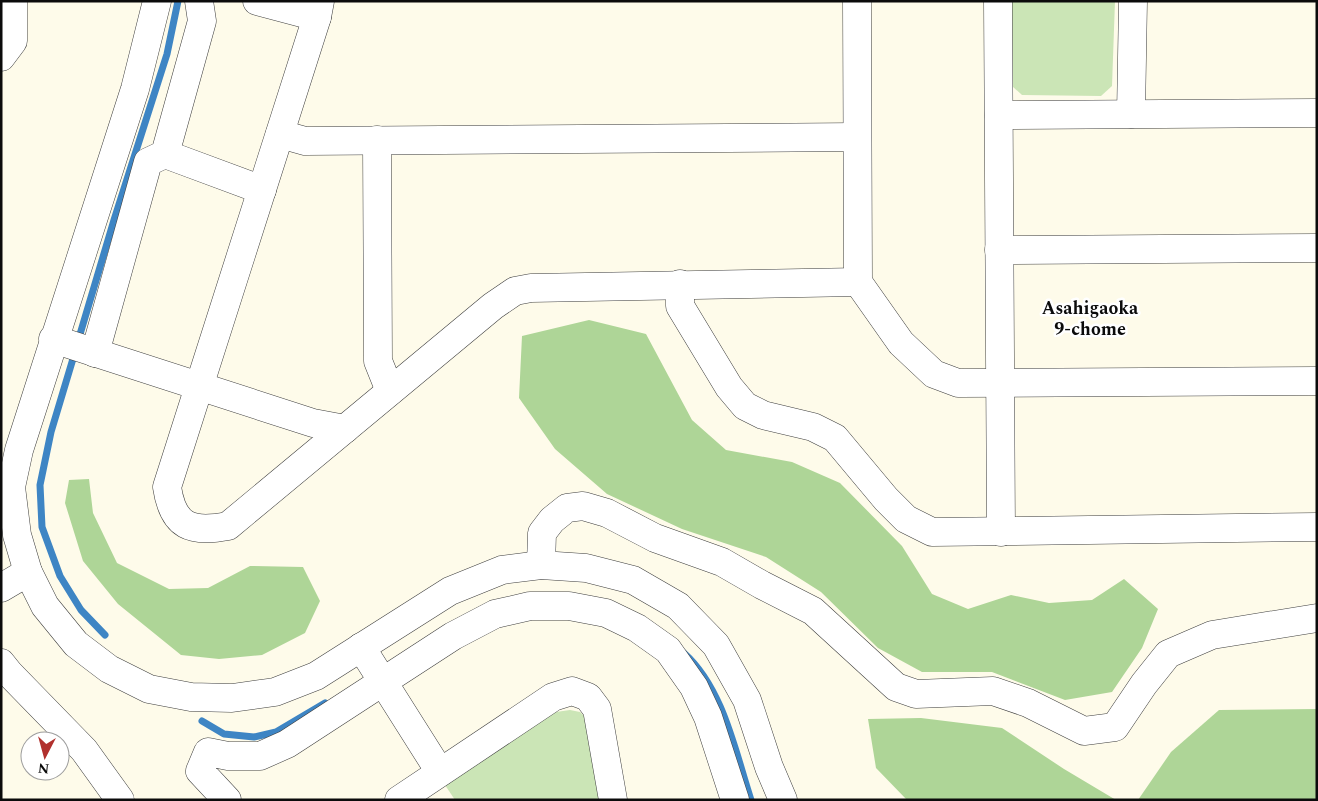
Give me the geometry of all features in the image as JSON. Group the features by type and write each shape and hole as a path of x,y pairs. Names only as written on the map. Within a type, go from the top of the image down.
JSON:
{"street":[{"path":"1,57 13,41 13,1"},
{"path":"157,1 135,89 53,340 19,450 11,487 17,535 28,572 45,606 76,644 109,669 150,689 191,697 232,698 275,692 316,676 450,591 502,570 541,565 586,568 633,580 678,606 716,644 747,700 769,767 783,800"},
{"path":"165,154 202,21 199,1"},
{"path":"257,1 318,9 168,487 170,505 176,517 190,526 208,530 228,526 493,306 515,291 531,288 680,284 858,282"},
{"path":"857,1 858,282 901,343 934,374 958,383 1317,381"},
{"path":"998,1 1000,532"},
{"path":"1131,114 1132,1"},
{"path":"998,114 1317,113"},
{"path":"280,134 305,140 857,137"},
{"path":"377,140 378,361 390,391"},
{"path":"95,353 148,162 165,154 262,190"},
{"path":"999,250 1317,248"},
{"path":"680,284 680,306 729,387 745,406 764,415 813,427 835,438 886,499 906,519 932,532 1317,527"},
{"path":"53,340 313,422 345,429"},
{"path":"541,565 542,533 552,520 567,508 583,506 607,514 655,538 722,562 813,611 896,687 916,694 993,690 1028,703 1084,731 1115,727 1144,684 1168,654 1212,636 1317,618"},
{"path":"1,588 28,572"},
{"path":"227,800 200,771 208,752 228,756 260,756 287,744 453,636 494,614 530,606 569,606 606,613 637,628 668,650 694,687 708,717 735,800"},
{"path":"361,647 440,772"},
{"path":"1,662 84,750 120,800"},
{"path":"400,800 553,697 572,691 588,697 597,709 613,800"}],"green space":[{"path":"1010,1 1115,1 1112,86 1101,96 1022,95 1012,86"},
{"path":"589,320 646,334 692,420 726,450 792,462 840,483 902,546 932,594 968,609 1011,595 1049,603 1092,600 1124,579 1158,609 1142,648 1112,692 1065,700 992,672 922,672 878,648 821,592 766,557 682,529 607,494 555,449 519,398 522,336"},
{"path":"89,479 93,513 117,563 169,589 208,588 250,566 303,567 320,601 305,633 262,655 219,659 181,655 118,604 83,561 65,503 69,480"},
{"path":"1317,709 1317,800 1138,800 1171,752 1219,710"},
{"path":"570,710 580,712 588,720 600,800 455,800 445,785 556,712"},
{"path":"921,718 1002,728 1064,769 1116,800 907,800 876,768 868,719"}],"waterway":[{"path":"78,341 167,54 178,1"},
{"path":"75,352 51,432 40,485 42,527 60,576 81,610 105,635"},
{"path":"684,653 709,684 718,702 733,741 751,800"},
{"path":"202,721 224,734 254,737 276,732 325,703"}],"district":[{"name":"Asahigaoka 9-chome","path":"1090,318"}]}
